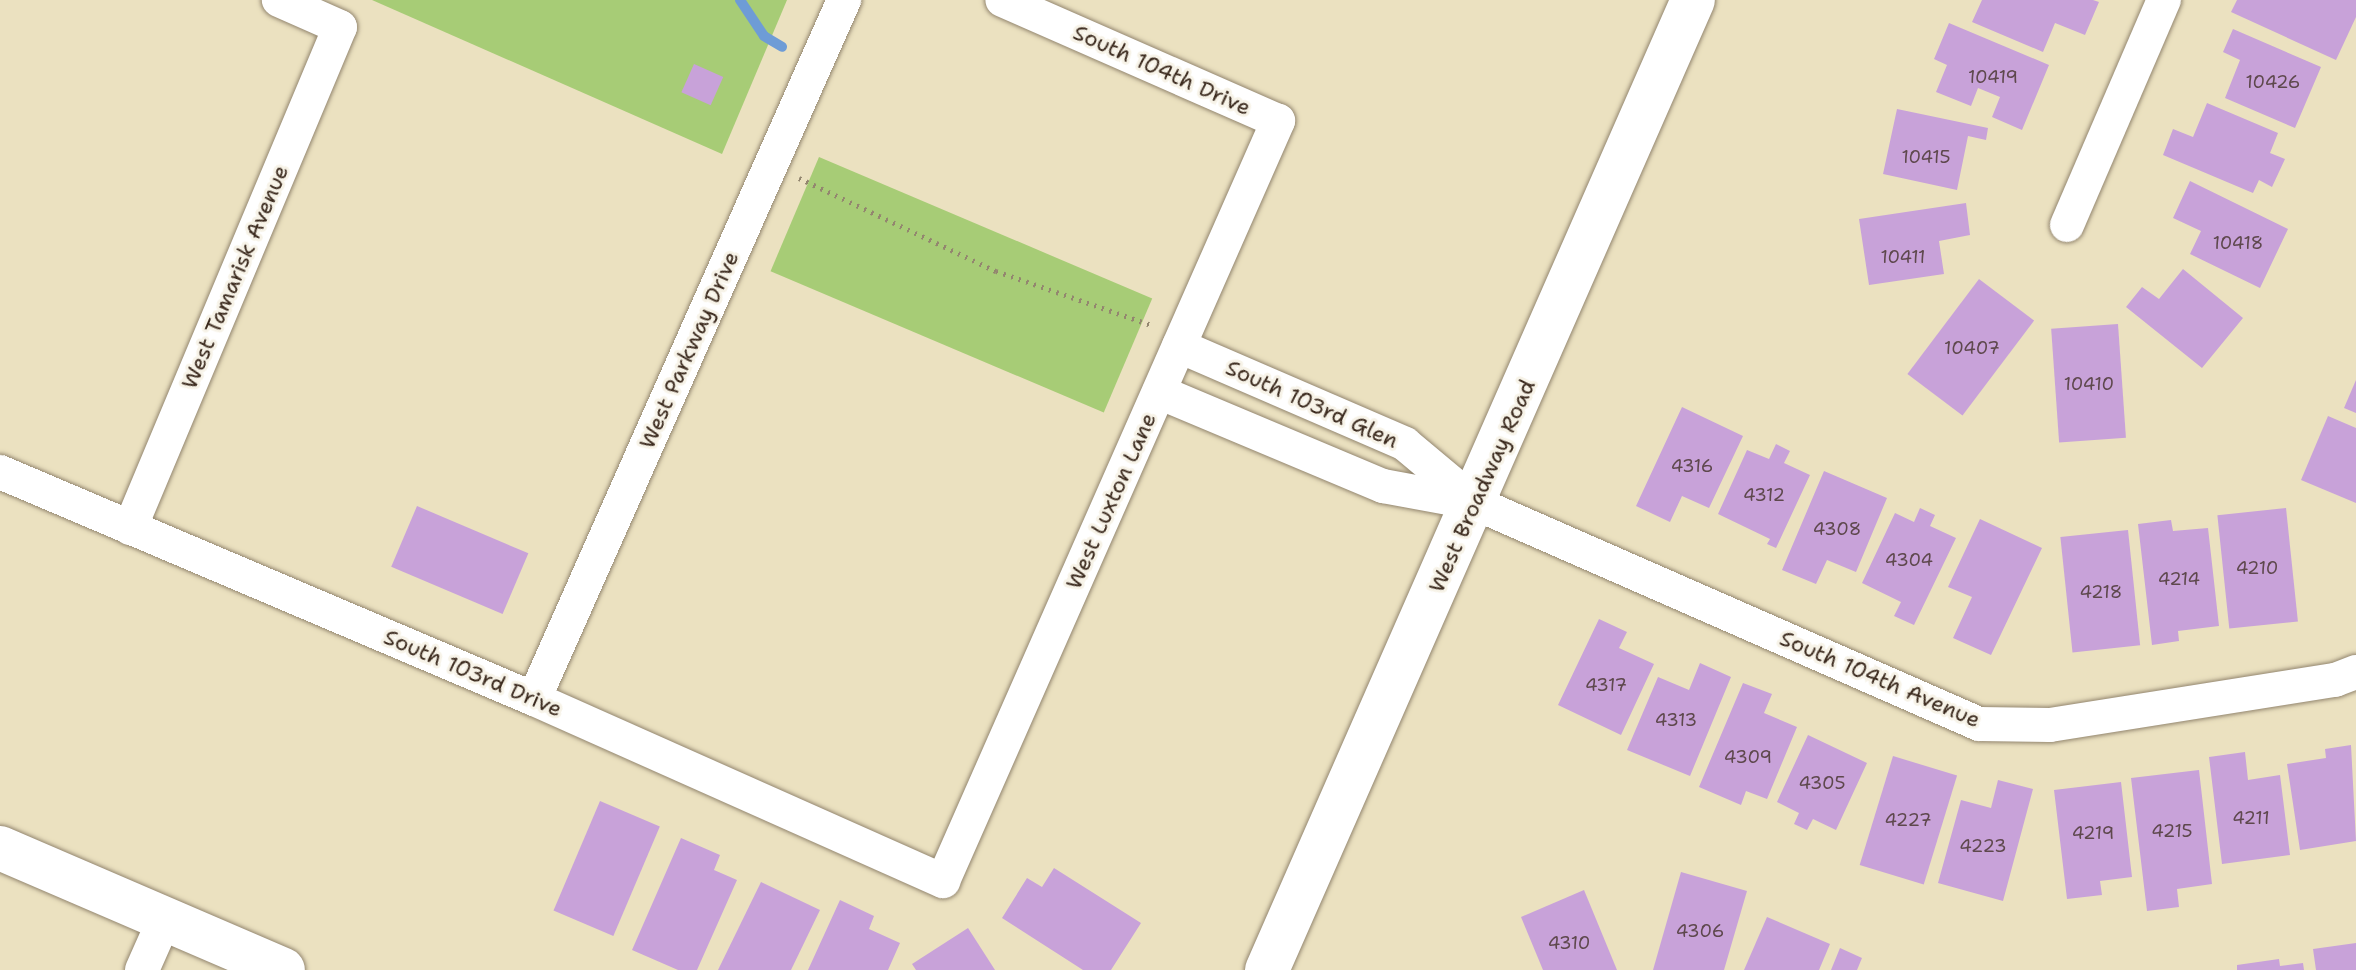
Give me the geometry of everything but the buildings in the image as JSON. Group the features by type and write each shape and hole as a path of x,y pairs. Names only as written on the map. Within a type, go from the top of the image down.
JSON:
{"main road":[{"name":"West Broadway Road","path":"1267,970 1475,503 1693,0"},
{"path":"0,848 283,970"}],"street":[{"name":"West Tamarisk Avenue","path":"130,528 340,27 279,0"},
{"name":"West Parkway Drive","path":"534,699 844,0"},
{"name":"South 104th Drive","path":"1002,0 1278,121"},
{"path":"2067,225 2164,0"},
{"name":"West Luxton Lane","path":"943,881 1278,121"},
{"name":"South 103rd Glen","path":"1179,346 1405,444 1475,503"},
{"name":"South 103rd Glen","path":"1159,392 1383,486 1475,503"},
{"name":"South 103rd Drive","path":"0,472 534,699 943,881"},
{"name":"South 104th Avenue","path":"1475,503 1979,724 2050,725 2335,680 2356,672"},
{"path":"142,970 165,918"}],"path":[{"path":"770,167 904,224 996,271 1155,327 1170,291 1198,303"}],"green space":[{"path":"372,0 787,0 722,154"},
{"path":"819,157 1152,298 1104,413 771,271"}],"waterway":[{"path":"740,0 764,36 782,47"}]}
